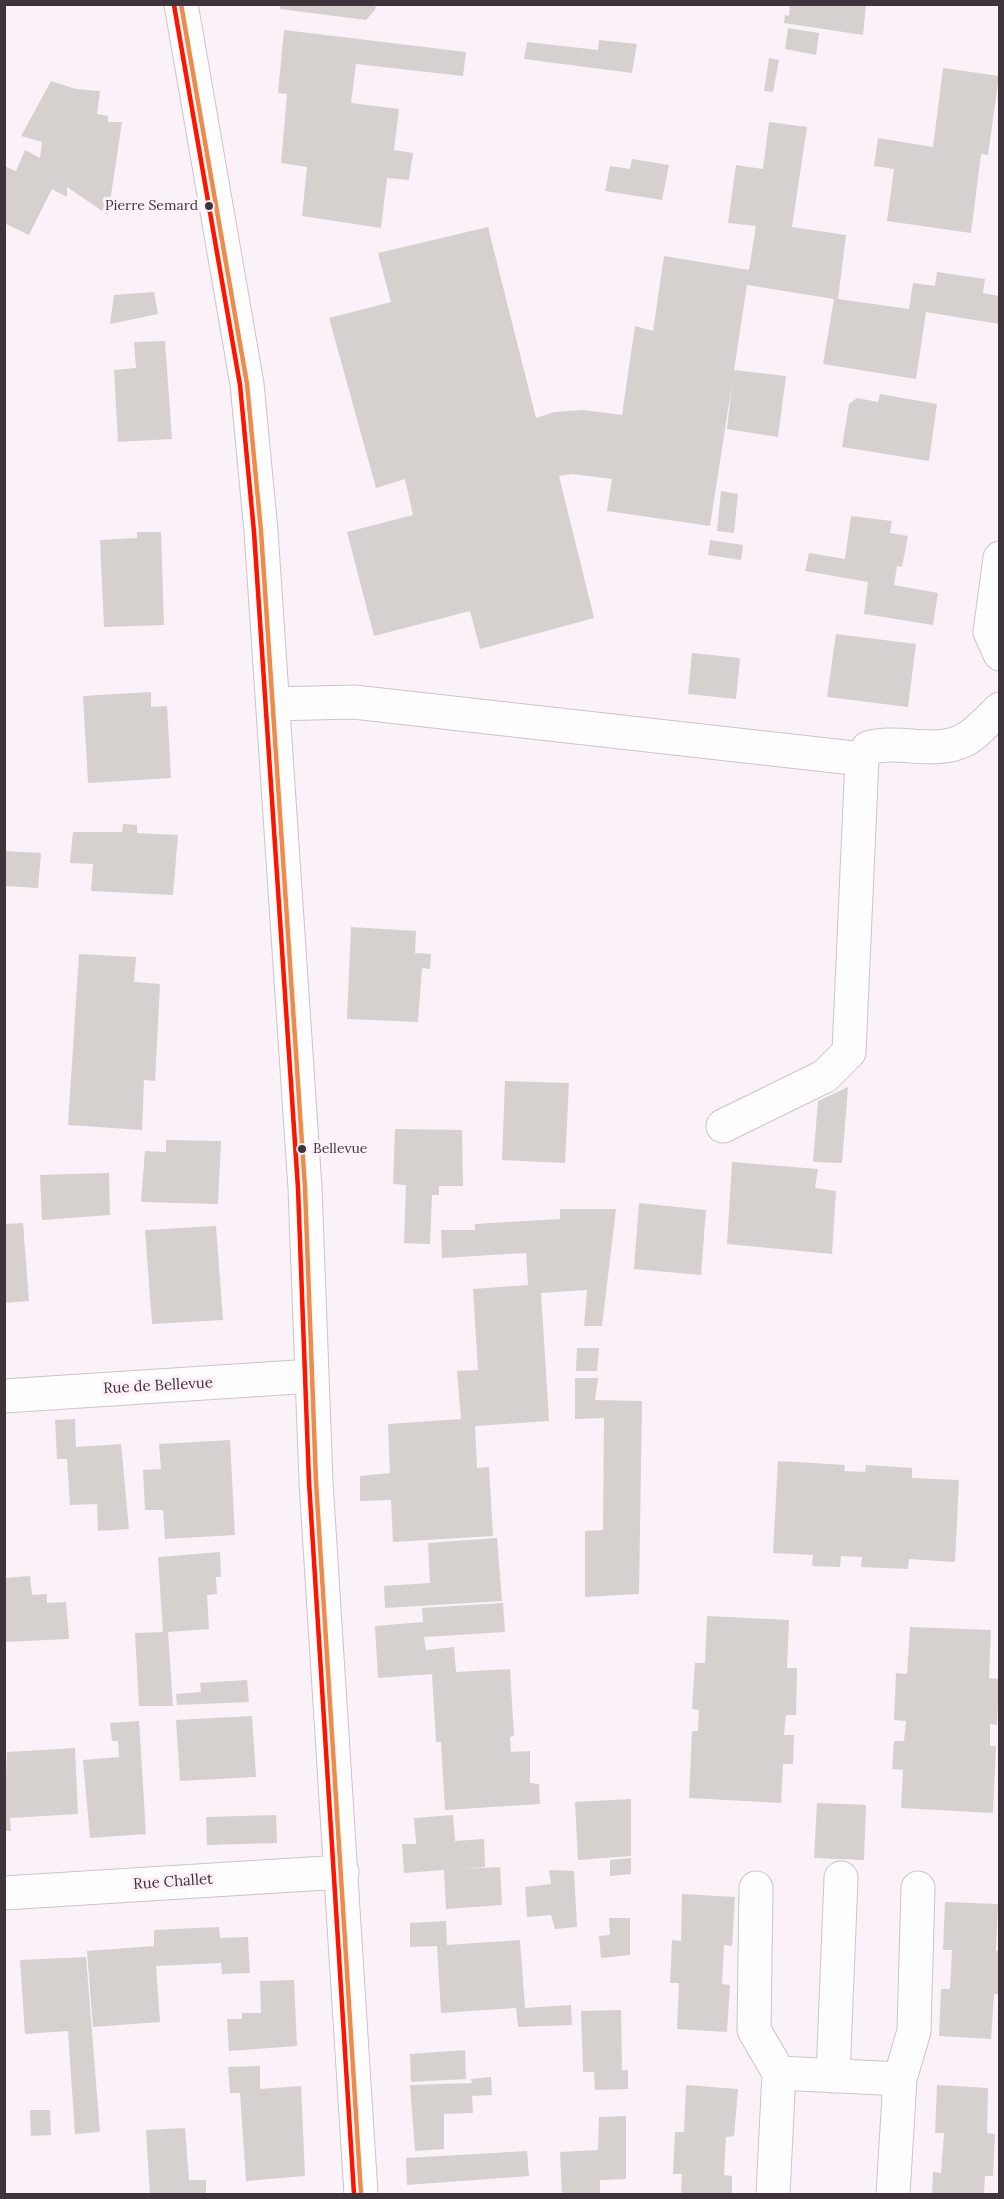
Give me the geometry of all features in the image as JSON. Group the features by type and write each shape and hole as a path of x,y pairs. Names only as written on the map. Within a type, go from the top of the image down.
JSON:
{"street":[{"path":"182,4 247,384 261,531 305,1188 316,1482 361,2194"},
{"path":"999,558 990,632 999,654"},
{"path":"273,704 354,702 862,759"},
{"path":"723,1126 825,1076 849,1052 862,759 868,748 879,744 935,748 962,742 999,709"},
{"name":"Rue de Bellevue","path":"4,1396 312,1376"},
{"name":"Rue Challet","path":"4,1893 342,1872"},
{"path":"833,2076 841,1878"},
{"path":"756,1888 754,2030 779,2073 773,2194"},
{"path":"893,2194 900,2079 914,2031 918,1888"},
{"path":"779,2073 900,2079"}],"building":[{"path":"280,4 376,4 375,10 366,20 280,9"},
{"path":"790,4 866,4 863,35 784,23 785,15 789,16"},
{"path":"788,28 819,33 816,55 785,49"},
{"path":"284,30 466,52 463,76 356,64 351,103 399,109 394,150 413,153 409,180 387,178 381,228 302,216 307,167 281,163 287,94 278,93"},
{"path":"599,40 637,44 632,73 524,59 527,42 598,50"},
{"path":"769,58 779,60 773,92 764,91"},
{"path":"943,68 999,76 988,155 981,154 971,233 887,221 894,169 874,166 878,138 933,147"},
{"path":"51,81 76,89 100,91 97,114 108,116 108,122 122,122 108,215 67,187 67,197 52,189 29,235 4,223 4,166 16,171 25,150 40,158 42,142 21,136"},
{"path":"769,122 807,127 792,227 846,235 838,299 909,309 913,283 935,286 937,272 985,279 983,293 999,296 999,324 926,312 916,379 823,364 834,299 747,285 734,370 786,376 778,437 727,429 732,384 710,526 607,511 612,479 572,474 559,476 594,618 480,649 470,611 374,636 347,532 413,515 405,479 376,488 329,318 391,302 378,253 488,227 536,418 554,412 583,410 622,415 635,326 653,331 664,256 749,270 756,226 728,223 736,165 763,169"},
{"path":"632,159 669,165 662,200 605,191 610,166 630,169"},
{"path":"154,292 158,314 110,324 114,295"},
{"path":"165,341 172,439 118,442 114,370 136,368 134,342"},
{"path":"880,394 937,404 929,461 842,447 849,404 857,398 878,402"},
{"path":"721,491 738,494 734,533 717,531"},
{"path":"851,516 892,521 890,533 908,536 902,567 897,566 894,585 938,593 933,625 864,614 868,582 805,571 809,553 845,559"},
{"path":"137,532 161,532 164,625 104,627 100,540 137,538"},
{"path":"710,540 743,545 741,560 708,555"},
{"path":"836,634 916,644 908,707 827,697"},
{"path":"692,653 740,658 736,699 688,694"},
{"path":"151,692 151,707 167,706 171,778 88,783 83,696"},
{"path":"123,824 137,825 137,833 178,835 173,895 91,891 93,864 70,863 73,832 122,832"},
{"path":"4,851 41,853 38,888 4,886"},
{"path":"351,927 416,931 415,953 431,954 430,969 422,968 418,1022 347,1019"},
{"path":"79,954 136,957 134,982 160,984 155,1081 144,1080 142,1130 68,1125"},
{"path":"505,1081 569,1083 565,1163 502,1160"},
{"path":"848,1087 842,1163 813,1162 818,1101"},
{"path":"395,1129 462,1130 463,1186 439,1186 439,1195 432,1195 430,1244 404,1243 406,1185 393,1184"},
{"path":"166,1140 221,1141 218,1204 141,1202 145,1151 166,1152"},
{"path":"732,1162 818,1169 815,1188 836,1191 832,1254 727,1244"},
{"path":"109,1173 110,1215 42,1220 40,1175"},
{"path":"639,1203 706,1210 701,1275 634,1269"},
{"path":"560,1209 616,1209 602,1326 584,1326 587,1290 541,1293 549,1421 475,1426 477,1468 489,1467 493,1536 393,1542 391,1500 360,1501 360,1476 390,1473 388,1424 461,1419 457,1371 478,1370 473,1289 528,1285 526,1253 442,1258 441,1230 475,1230 475,1224 560,1219"},
{"path":"23,1223 29,1301 4,1303 4,1224"},
{"path":"216,1226 223,1320 152,1324 145,1230"},
{"path":"577,1348 599,1348 597,1371 576,1371"},
{"path":"575,1378 598,1378 595,1400 642,1401 639,1594 585,1597 585,1531 603,1530 604,1418 575,1419"},
{"path":"75,1419 76,1447 121,1444 129,1529 98,1531 97,1504 70,1505 67,1459 57,1459 55,1420"},
{"path":"230,1440 235,1535 165,1539 163,1510 145,1510 143,1470 161,1469 159,1444"},
{"path":"778,1461 845,1465 844,1471 865,1472 866,1465 912,1468 912,1478 959,1480 955,1562 909,1559 908,1569 861,1567 862,1557 841,1556 840,1567 812,1566 813,1555 773,1553"},
{"path":"497,1538 502,1601 385,1608 384,1586 430,1583 428,1543"},
{"path":"220,1552 221,1577 216,1577 217,1594 207,1595 209,1629 168,1632 173,1706 139,1706 135,1633 163,1632 158,1557"},
{"path":"30,1576 32,1595 47,1594 47,1603 66,1602 69,1639 4,1642 4,1578"},
{"path":"503,1603 505,1632 424,1637 426,1650 454,1647 456,1672 510,1669 514,1736 510,1737 511,1752 530,1751 530,1783 539,1784 540,1804 445,1810 441,1742 436,1742 432,1674 378,1678 375,1626 423,1622 422,1608"},
{"path":"707,1616 789,1620 787,1668 797,1668 796,1715 786,1715 784,1735 794,1735 793,1764 783,1764 781,1803 689,1798 692,1731 698,1731 699,1710 692,1709 695,1663 705,1663"},
{"path":"910,1627 991,1630 989,1678 999,1679 997,1725 990,1724 990,1746 996,1746 993,1813 901,1808 903,1770 892,1769 894,1741 904,1741 906,1721 894,1720 896,1673 907,1674"},
{"path":"247,1680 249,1702 177,1705 176,1694 201,1692 200,1683"},
{"path":"252,1716 256,1777 180,1781 176,1720"},
{"path":"139,1721 146,1834 90,1838 83,1760 119,1757 118,1741 112,1741 110,1723"},
{"path":"75,1748 78,1814 10,1818 11,1831 4,1831 7,1752"},
{"path":"631,1799 631,1856 578,1860 575,1802"},
{"path":"817,1803 866,1805 864,1860 814,1858"},
{"path":"276,1815 277,1843 207,1845 206,1817"},
{"path":"453,1815 455,1841 484,1839 485,1867 463,1869 500,1867 502,1905 446,1909 444,1870 404,1873 402,1844 416,1844 414,1818"},
{"path":"631,1858 631,1874 610,1876 610,1860"},
{"path":"549,1870 574,1871 577,1927 555,1929 551,1915 527,1917 525,1887 551,1884"},
{"path":"682,1894 735,1897 732,1946 724,1945 722,1984 730,1985 727,2032 677,2029 679,1983 670,1983 672,1940 681,1941"},
{"path":"945,1902 998,1904 996,1951 999,1951 999,1994 994,1994 991,2039 939,2036 941,1989 950,1989 952,1950 943,1950"},
{"path":"609,1918 630,1918 630,1955 601,1958 599,1936 610,1935"},
{"path":"446,1921 447,1945 520,1940 525,2008 571,2005 572,2025 518,2027 516,2008 441,2013 437,1946 410,1947 410,1923"},
{"path":"219,1927 220,1938 248,1937 250,1973 222,1974 221,1963 156,1966 160,2022 93,2027 87,1951 154,1946 154,1930"},
{"path":"86,1957 100,2132 75,2134 68,2031 25,2034 20,1960"},
{"path":"294,1980 297,2046 229,2051 227,2019 242,2019 242,2013 261,2013 260,1981"},
{"path":"621,2010 622,2070 628,2070 628,2089 595,2090 594,2072 583,2072 581,2011"},
{"path":"465,2050 466,2079 411,2082 410,2054"},
{"path":"260,2066 260,2089 301,2086 305,2176 246,2181 240,2093 230,2093 228,2067"},
{"path":"491,2077 492,2095 472,2096 473,2113 444,2114 444,2149 415,2151 410,2085 472,2083 471,2079"},
{"path":"686,2085 738,2089 734,2136 726,2137 724,2175 732,2176 732,2194 681,2194 682,2174 673,2174 675,2132 684,2132"},
{"path":"937,2085 988,2088 987,2133 995,2134 993,2176 985,2176 984,2194 932,2194 933,2172 941,2173 944,2133 935,2133"},
{"path":"30,2110 50,2110 51,2135 31,2136"},
{"path":"626,2116 626,2179 600,2180 600,2194 562,2194 560,2152 598,2150 599,2117"},
{"path":"185,2128 189,2180 206,2180 206,2194 150,2194 146,2130"},
{"path":"527,2151 529,2176 407,2185 406,2158"}],"transit line":[{"path":"181,4 247,384 261,531 305,1188 316,1482 361,2194"},
{"path":"174,5 240,385 254,532 298,1188 309,1482 354,2194"}],"place":[{"name":"Pierre Semard","path":"209,206"},
{"name":"Bellevue","path":"302,1149"}]}
